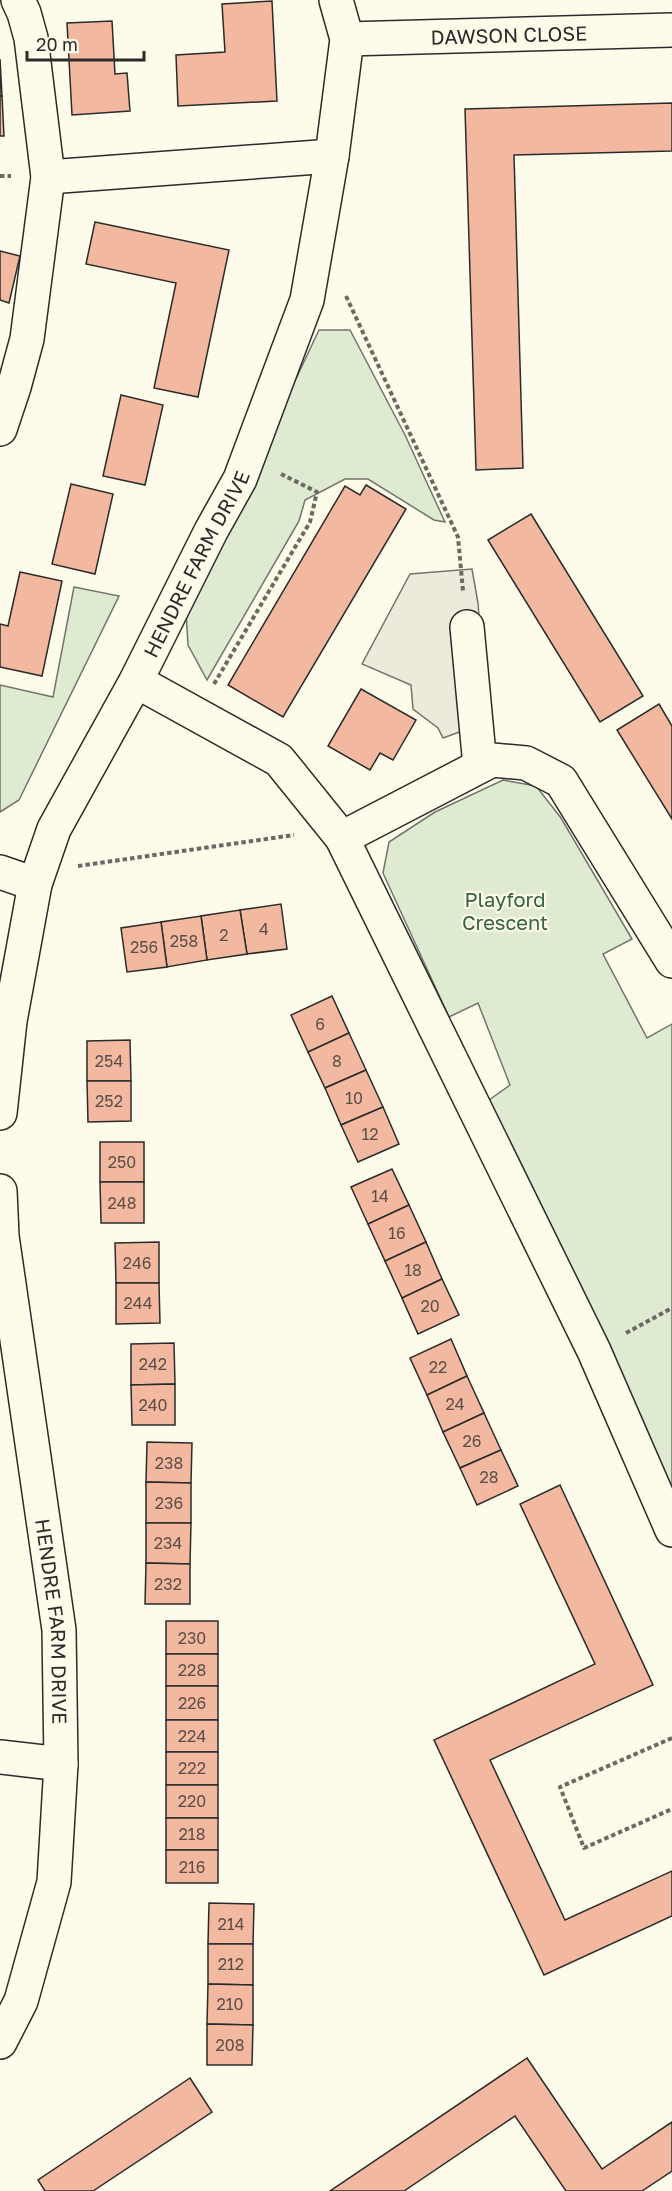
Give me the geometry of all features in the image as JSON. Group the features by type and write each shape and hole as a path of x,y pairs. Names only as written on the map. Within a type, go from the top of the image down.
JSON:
{"street":[{"path":"0,429 27,339 48,177 31,38 18,0"},
{"name":"HENDRE FARM DRIVE","path":"0,1113 10,1021 37,878 54,829 136,681 211,531 240,479 307,300 333,156 347,39 336,0"},
{"name":"DAWSON CLOSE","path":"347,39 672,30"},
{"path":"48,177 333,156"},
{"path":"467,627 480,766"},
{"path":"136,681 279,760 338,833 594,1351 672,1530"},
{"path":"338,833 492,760 526,763 561,781 672,961"},
{"path":"0,872 37,878"},
{"name":"HENDRE FARM DRIVE","path":"0,1191 2,1236 59,1630 61,1764 54,1882 21,2001 0,2042"},
{"path":"0,1756 61,1764"}],"path":[{"path":"343,290 458,537 467,627"},
{"path":"196,714 310,522 317,492 247,459"},
{"path":"37,878 338,833"},
{"path":"594,1351 672,1308"},
{"path":"672,1738 560,1787 584,1848 672,1809"}],"green space":[{"path":"319,330 350,330 405,435 445,522 434,520 368,479 345,479 305,500 299,521 207,680 188,645 186,612"},
{"path":"74,587 119,596 19,800 0,812 0,685 53,697"},
{"name":"Playford Crescent","path":"503,780 536,786 561,818 632,939 603,954 647,1038 672,1024 672,1492 627,1387 489,1100 510,1085 478,1003 449,1017 383,873 389,842 435,812"}],"shaded area":[{"path":"472,569 478,603 487,722 443,738 438,728 413,709 411,685 362,664 410,574"}],"building":[{"path":"272,1 277,101 178,106 176,55 225,52 222,4"},
{"path":"112,21 115,74 127,73 130,111 72,115 67,23"},
{"path":"0,59 2,96 0,96"},
{"path":"0,96 2,96 4,136 0,136"},
{"path":"672,103 672,151 514,155 523,468 476,470 465,109"},
{"path":"95,222 229,250 198,397 154,388 176,283 86,264"},
{"path":"0,251 20,256 9,303 0,300"},
{"path":"121,395 163,405 145,485 103,476"},
{"path":"71,484 113,494 95,574 52,564"},
{"path":"366,485 406,509 283,717 228,685 345,486 360,495"},
{"path":"531,514 643,696 600,722 488,540"},
{"path":"20,572 62,581 42,676 0,667 0,624 8,626"},
{"path":"361,689 416,720 393,760 380,753 370,770 328,746"},
{"path":"659,704 672,726 672,819 617,730"},
{"path":"281,904 287,949 247,954 240,910"},
{"path":"240,910 247,954 207,960 201,916"},
{"path":"201,916 207,960 167,967 161,922"},
{"path":"161,922 167,967 127,972 121,928"},
{"path":"332,996 349,1033 308,1052 291,1015"},
{"path":"349,1033 366,1070 325,1088 308,1052"},
{"path":"130,1040 131,1081 87,1081 87,1041"},
{"path":"366,1070 383,1107 341,1125 325,1088"},
{"path":"87,1081 131,1081 131,1121 88,1122"},
{"path":"383,1107 399,1144 358,1162 341,1125"},
{"path":"100,1142 144,1142 144,1182 100,1182"},
{"path":"392,1169 409,1205 368,1224 351,1187"},
{"path":"100,1182 144,1182 144,1223 101,1223"},
{"path":"409,1205 426,1242 385,1261 368,1224"},
{"path":"159,1242 159,1283 116,1283 115,1243"},
{"path":"426,1242 442,1279 402,1298 385,1261"},
{"path":"442,1279 459,1315 418,1334 402,1298"},
{"path":"116,1283 159,1283 160,1323 116,1324"},
{"path":"451,1339 467,1376 427,1395 410,1358"},
{"path":"174,1343 175,1384 131,1385 131,1344"},
{"path":"467,1376 484,1413 443,1432 427,1395"},
{"path":"175,1384 175,1425 132,1425 131,1385"},
{"path":"484,1413 501,1450 460,1468 443,1432"},
{"path":"147,1442 192,1443 191,1483 146,1482"},
{"path":"501,1450 518,1486 477,1505 460,1468"},
{"path":"146,1482 191,1483 191,1523 146,1523"},
{"path":"560,1485 653,1685 490,1760 565,1920 672,1871 672,1916 544,1975 434,1740 595,1664 520,1504"},
{"path":"146,1523 191,1523 190,1564 146,1563"},
{"path":"146,1563 190,1564 190,1604 145,1604"},
{"path":"166,1621 218,1621 218,1654 166,1654"},
{"path":"166,1654 218,1654 218,1686 166,1686"},
{"path":"166,1686 218,1686 218,1720 166,1720"},
{"path":"166,1720 218,1720 218,1752 166,1752"},
{"path":"166,1752 218,1752 218,1785 166,1785"},
{"path":"166,1785 218,1785 218,1818 166,1818"},
{"path":"166,1818 218,1818 218,1850 166,1850"},
{"path":"166,1850 218,1850 218,1883 166,1883"},
{"path":"209,1903 254,1904 253,1944 208,1944"},
{"path":"208,1944 253,1944 253,1985 208,1984"},
{"path":"208,1984 253,1985 253,2025 207,2024"},
{"path":"207,2024 253,2025 252,2065 207,2065"},
{"path":"527,2058 602,2169 672,2122 672,2171 642,2191 566,2191 515,2116 404,2191 330,2191"},
{"path":"190,2078 212,2112 93,2191 45,2191 38,2180"}]}
